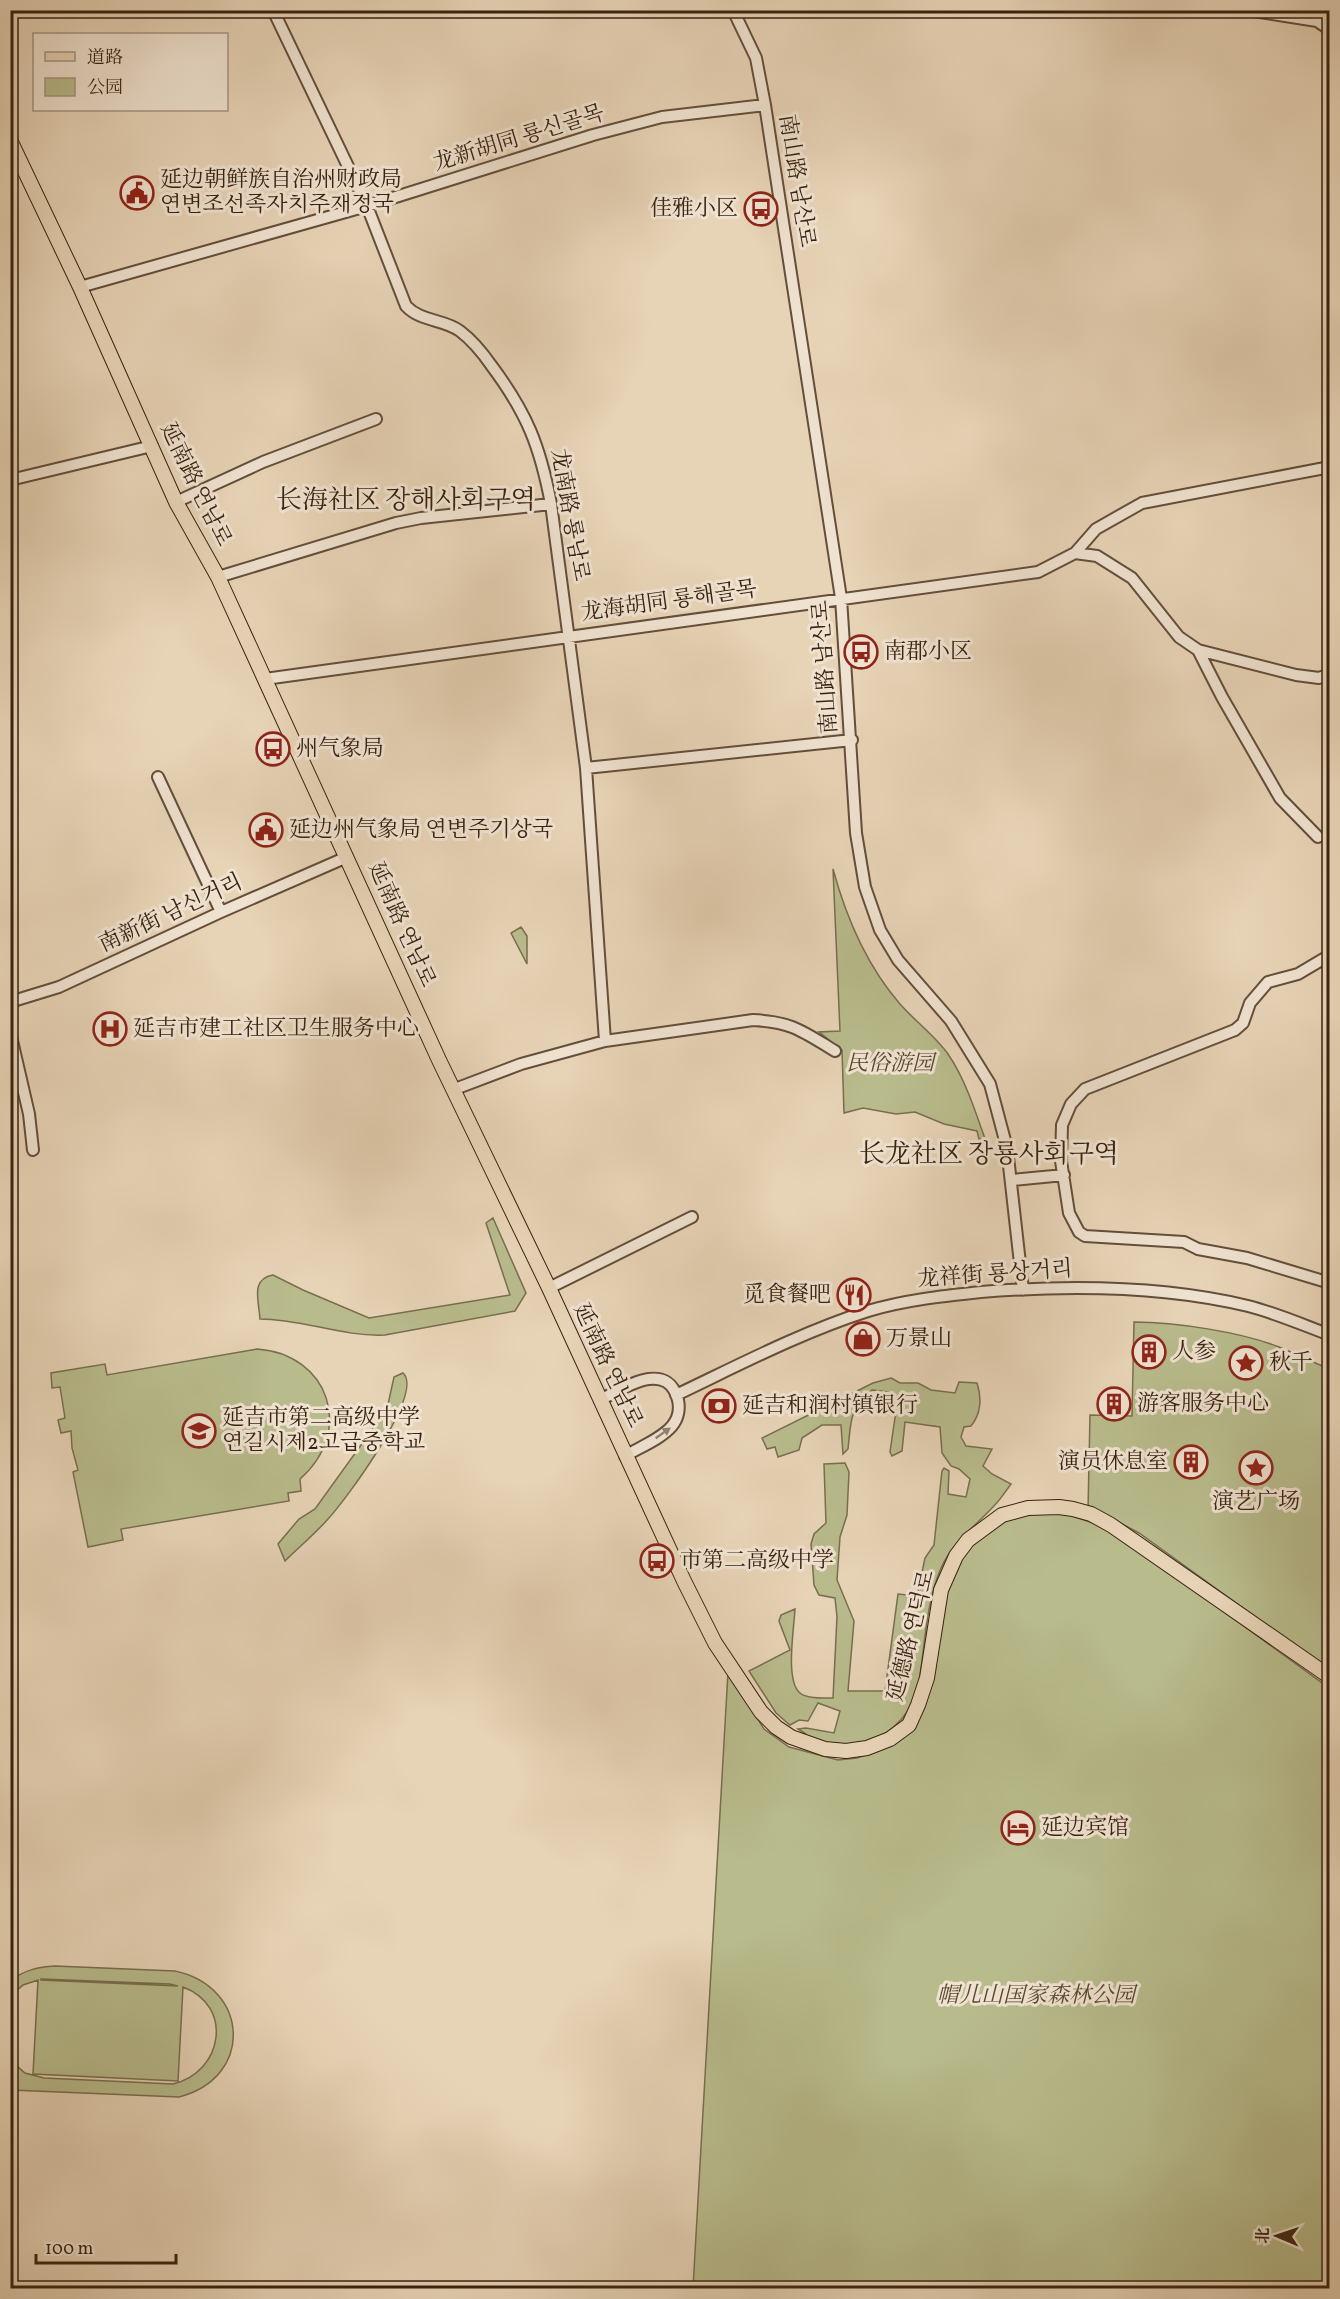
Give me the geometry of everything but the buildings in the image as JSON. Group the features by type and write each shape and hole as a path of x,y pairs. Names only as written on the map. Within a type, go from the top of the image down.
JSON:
{"main road":[{"name":"延南路 연남로","path":"10,140 80,287 176,502 218,577 625,1456 715,1643 728,1660"},
{"name":"延德路 연덕로","path":"728,1660 747,1694 761,1712 776,1727 791,1737 825,1749 846,1751 867,1748 890,1739 909,1725 918,1705 927,1678 941,1590 962,1548 980,1529 1002,1515 1028,1508 1059,1507 1091,1514 1111,1524 1329,1677"}],"street":[{"name":"龙南路 룡남로","path":"273,10 367,206 406,306 413,314 456,328 472,339 522,410 543,463 551,504 586,768 605,1041"},
{"name":"南山路 남산로","path":"733,10 756,58 765,105 841,598 859,853 865,887 880,930 898,960 951,1021 990,1083 1007,1148 1023,1290"},
{"path":"1247,10 1319,16 1329,30"},
{"name":"龙新胡同 룡신골목","path":"80,287 367,206 593,135 662,117 765,105"},
{"path":"176,502 264,462 376,419"},
{"path":"10,480 152,446"},
{"path":"1075,553 1096,529 1142,503 1329,467"},
{"path":"218,577 396,523 421,518 551,504"},
{"path":"1096,529 1095,543 1098,551 1112,564"},
{"path":"1075,553 1097,556 1132,578 1179,638 1198,650 1296,675 1319,678 1329,674"},
{"name":"龙海胡同 룡해골목","path":"265,679 1038,572 1075,553"},
{"path":"1198,650 1280,798 1318,837"},
{"path":"586,768 852,740"},
{"path":"158,777 221,912"},
{"name":"南新街 남신거리","path":"10,1002 59,987 347,857"},
{"path":"1329,955 1298,974 1268,982 1250,1003 1243,1023 1235,1030 1085,1089 1071,1104 1062,1125 1061,1161 1069,1213 1079,1232 1085,1236 1184,1242 1198,1249 1247,1258 1329,1283"},
{"path":"455,1089 522,1064 605,1041 753,1020 771,1021 796,1028 835,1051"},
{"path":"10,1032 29,1114 33,1150"},
{"path":"1012,1180 1064,1176"},
{"path":"549,1288 692,1216"},
{"name":"龙祥街 룡상거리","path":"676,1395 820,1328 869,1311 937,1296 1023,1290 1111,1288 1196,1295 1273,1313 1329,1335"},
{"path":"600,1400 645,1378 663,1381 676,1395 679,1412 671,1428 625,1456"}],"green space":[{"name":"民俗游园","path":"833,869 851,923 877,974 900,1004 948,1054 965,1084 985,1139 979,1139 977,1131 944,1124 915,1112 896,1114 863,1108 844,1113 842,1050 819,1032 840,1031"},
{"path":"521,927 527,936 527,964 511,933"},
{"path":"493,1218 526,1293 515,1311 385,1335 353,1333 260,1319 259,1286 266,1277 273,1275 369,1318 510,1295 486,1223"},
{"path":"1134,1322 1227,1332 1279,1347 1329,1369 1329,1670 1139,1533 1111,1518 1088,1510 1090,1415 1132,1416"},
{"path":"257,1349 282,1354 302,1365 317,1380 326,1398 330,1418 327,1439 317,1460 300,1479 301,1491 288,1493 289,1501 121,1529 123,1540 88,1547 73,1472 78,1470 72,1448 71,1431 61,1433 58,1420 65,1418 60,1387 52,1388 51,1373 105,1364 107,1375"},
{"path":"403,1373 407,1384 403,1402 380,1447 337,1508 318,1530 285,1561 278,1544 299,1519 315,1509 387,1409 394,1377"},
{"path":"891,1378 900,1383 918,1383 931,1390 955,1393 959,1382 977,1383 980,1394 979,1411 971,1426 964,1427 961,1437 966,1446 992,1449 983,1466 992,1474 1011,1484 997,1503 957,1543 941,1568 929,1610 917,1690 909,1709 903,1718 883,1735 857,1746 839,1746 808,1740 806,1734 798,1729 806,1728 834,1733 840,1711 818,1703 808,1721 799,1720 790,1725 776,1713 749,1671 790,1650 779,1621 781,1615 795,1609 792,1666 795,1687 807,1696 833,1698 837,1617 835,1598 819,1595 814,1585 811,1544 814,1534 826,1523 824,1464 845,1463 849,1472 847,1515 840,1537 837,1580 854,1621 848,1691 885,1691 898,1594 917,1596 925,1558 934,1545 942,1471 944,1468 949,1471 948,1494 966,1497 970,1479 959,1469 951,1466 942,1453 940,1427 905,1422 902,1451 892,1456 890,1452 897,1404 893,1396 885,1391 872,1390 859,1403 852,1416 848,1449 843,1454 841,1425 822,1425 802,1438 799,1450 778,1457 775,1447 767,1449 762,1438 873,1383"},
{"name":"帽儿山国家森林公园","path":"1061,1512 1110,1529 1329,1688 1329,2288 693,2288 728,1672 764,1729 789,1747 838,1760 857,1758 875,1752 917,1717 930,1690 941,1612 948,1586 963,1555 981,1531 1010,1515"},
{"path":"55,1966 175,1971 200,1980 218,1995 229,2013 233,2033 230,2053 221,2072 203,2087 179,2097 11,2090 11,2061 25,2073 44,2078 173,2084 190,2077 203,2066 212,2053 216,2038 215,2023 210,2008 199,1996 183,1987 178,2081 33,2074 38,1980 23,1985 11,1996 11,1980 27,1971","holes":["41,1979 170,1984 178,1986"]}],"place":[{"name":"延边朝鲜族自治州财政局 연변조선족자치주재정국","path":"137,193"},
{"name":"佳雅小区","path":"761,209"},
{"name":"南郡小区","path":"861,652"},
{"name":"州气象局","path":"273,749"},
{"name":"延边州气象局 연변주기상국","path":"266,830"},
{"name":"延吉市建工社区卫生服务中心","path":"110,1029"},
{"name":"觅食餐吧","path":"854,1295"},
{"name":"万景山","path":"863,1339"},
{"name":"人参","path":"1149,1352"},
{"name":"秋千","path":"1246,1363"},
{"name":"游客服务中心","path":"1114,1404"},
{"name":"延吉和润村镇银行","path":"719,1406"},
{"name":"延吉市第二高级中学 연길시제2고급중학교","path":"199,1431"},
{"name":"演员休息室","path":"1191,1462"},
{"name":"演艺广场","path":"1256,1468"},
{"name":"市第二高级中学","path":"657,1561"},
{"name":"延边宾馆","path":"1018,1828"}],"district":[{"name":"长海社区 장해사회구역","path":"406,501"},
{"name":"长龙社区 장룡사회구역","path":"989,1155"}]}
